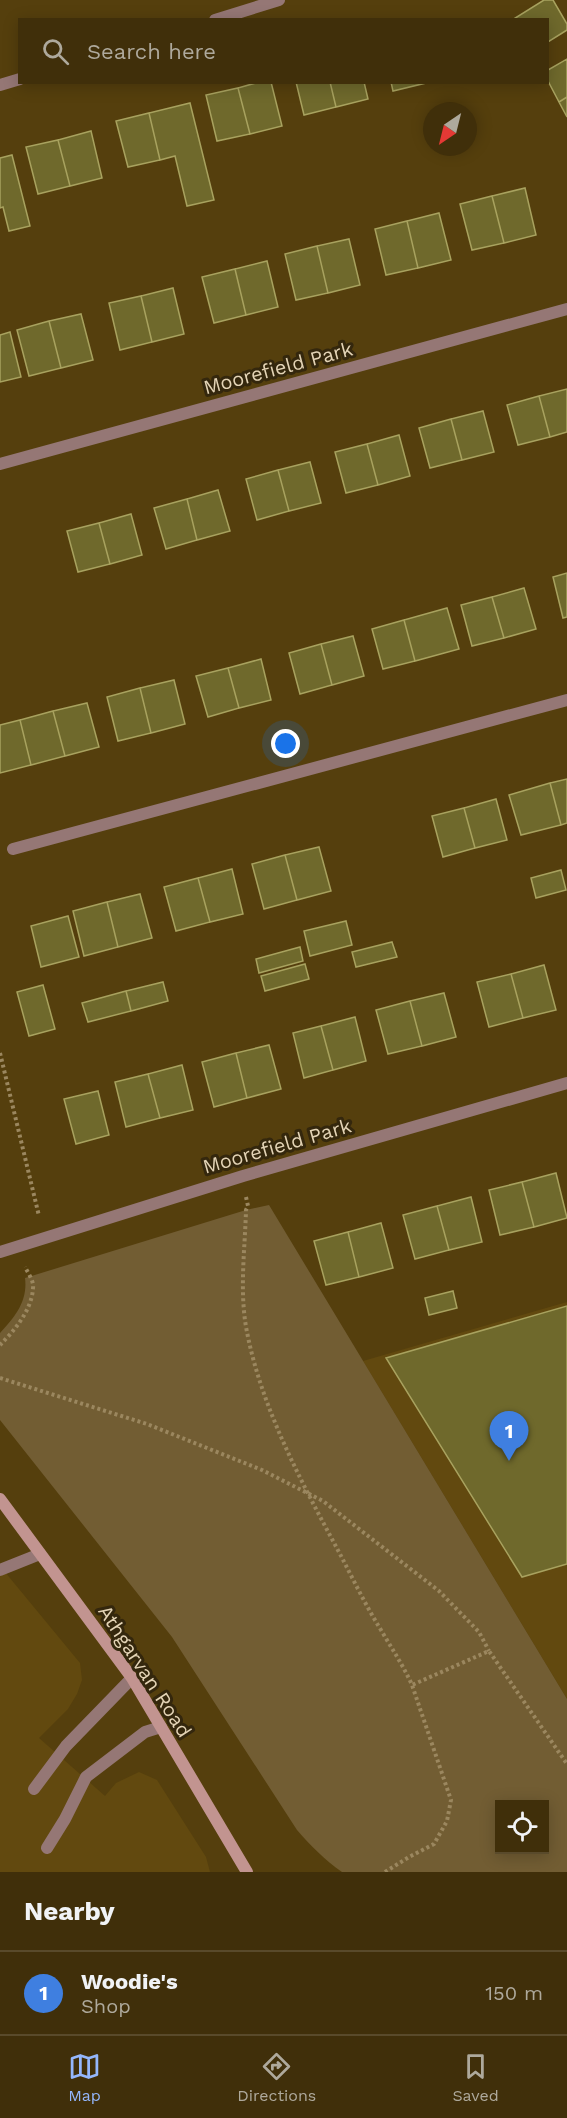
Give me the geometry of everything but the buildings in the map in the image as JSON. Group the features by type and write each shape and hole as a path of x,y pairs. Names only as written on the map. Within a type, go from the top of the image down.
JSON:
{"main road":[{"name":"Athgarvan Road","path":"0,1499 132,1678 247,1872"}],"street":[{"path":"221,18 279,0"},
{"path":"0,85 18,80"},
{"name":"Moorefield Park","path":"0,464 567,309"},
{"path":"13,849 567,700"},
{"name":"Moorefield Park","path":"0,1252 243,1176 567,1083"},
{"path":"0,1570 40,1554"},
{"path":"34,1789 66,1746 132,1678"},
{"path":"47,1848 65,1819 86,1777 145,1732 161,1727"}],"path":[{"path":"0,1053 44,1238"},
{"path":"243,1176 248,1206 246,1210 244,1290 246,1330 255,1364 275,1420 306,1492 412,1685 451,1800 447,1821 434,1844 385,1872"},
{"path":"0,1345 16,1329 31,1300 34,1286 15,1247"},
{"path":"0,1378 147,1424 262,1470 323,1500 439,1591 479,1632 489,1651 567,1764"},
{"path":"412,1685 489,1651"}],"shaded area":[{"path":"269,1205 567,1699 567,1872 342,1872 297,1830 172,1637 0,1420 0,1333 15,1315 22,1301 25,1278 246,1210"},
{"path":"567,1302 567,1699 363,1361"},
{"path":"0,1566 80,1663 82,1680 77,1694 68,1709 39,1738 105,1796 116,1783 139,1772 157,1780 206,1857 210,1872 0,1872"}],"place":[{"name":"Woodie's","path":"509,1461"}]}
